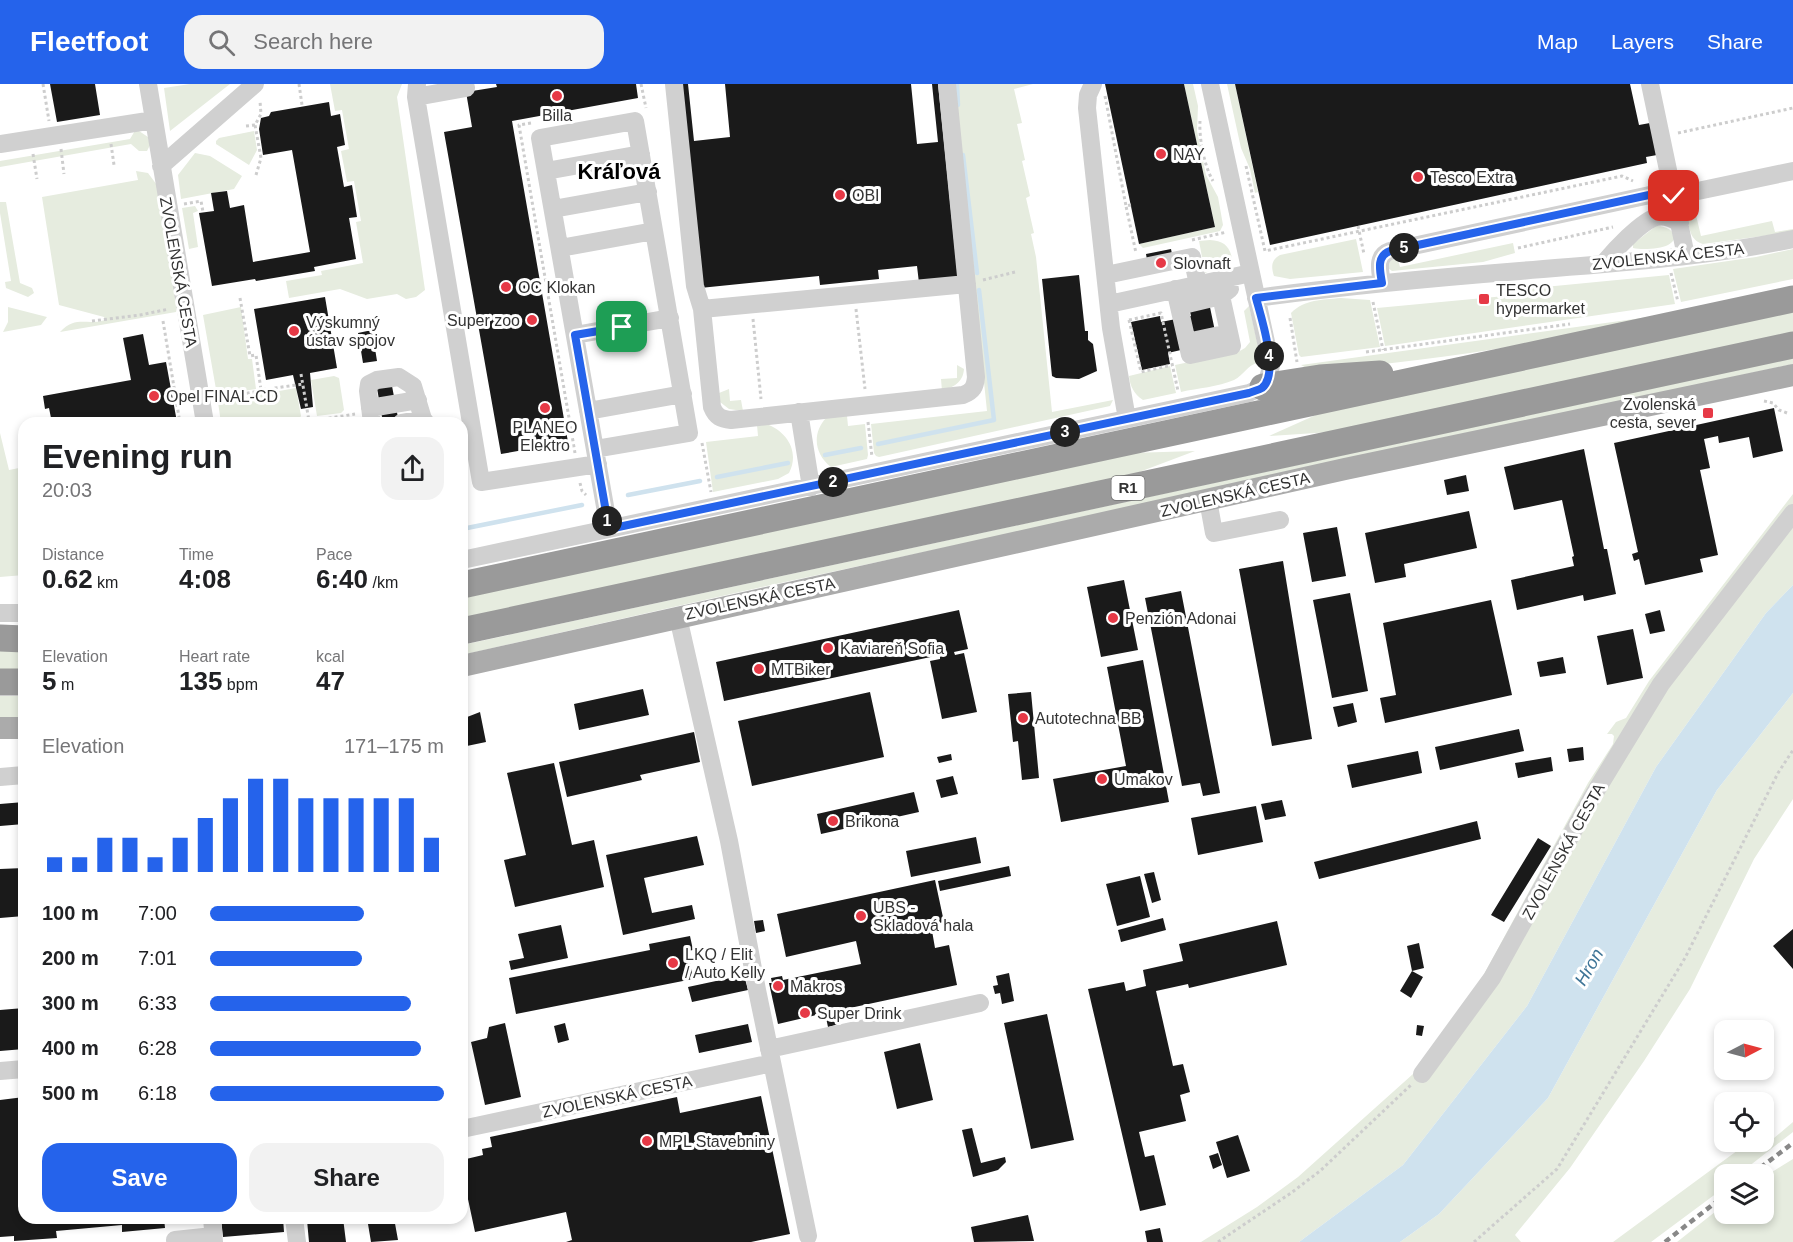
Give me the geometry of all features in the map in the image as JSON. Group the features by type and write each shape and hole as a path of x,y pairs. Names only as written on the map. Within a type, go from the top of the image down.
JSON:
{"highway":[{"path":"468,584 1793,299"},
{"name":"R1","path":"468,630 1793,345"},
{"path":"1267,376 1314,369 1398,373 1416,381"},
{"path":"0,638 18,639"},
{"path":"0,682 18,682"}],"main road":[{"name":"ZVOLENSKÁ CESTA","path":"468,665 678,616 1208,500 1793,375"},
{"path":"0,728 18,728"}],"street":[{"name":"ZVOLENSKÁ CESTA","path":"147,84 204,417"},
{"path":"161,166 255,84"},
{"path":"465,84 466,88 416,91 481,482 596,457 689,433 635,121 540,138 560,248 596,457 609,529"},
{"path":"674,84 695,286 702,309 712,407 715,415 731,420 970,392 975,386 976,377 947,84"},
{"path":"468,559 1249,393 1267,376 1256,298 1210,84"},
{"path":"1650,84 1686,256"},
{"path":"1092,86 1087,108 1106,275 1117,302 1127,419"},
{"path":"0,144 154,120"},
{"path":"546,171 641,154"},
{"path":"1382,283 1380,260 1384,253 1390,251 1793,171"},
{"path":"553,209 648,192"},
{"path":"1603,264 1618,247 1650,219 1664,216 1680,223"},
{"path":"560,248 654,231"},
{"name":"ZVOLENSKÁ CESTA","path":"1256,298 1382,283 1686,256 1793,240"},
{"path":"1106,275 1192,257 1197,284 1181,317 1190,355 1232,345 1225,315 1251,273"},
{"path":"1197,284 1251,273"},
{"path":"702,309 967,284"},
{"path":"1117,302 1181,317 1225,315"},
{"path":"1181,317 1225,315"},
{"path":"575,335 670,318"},
{"path":"416,395 366,410 369,384 377,380 399,377 413,386 424,417"},
{"path":"588,411 683,394"},
{"path":"799,412 811,487"},
{"path":"1208,500 1214,533 1280,520"},
{"name":"ZVOLENSKÁ CESTA","path":"1422,1074 1492,978 1591,799 1661,684 1793,513"},
{"path":"0,613 18,613"},
{"name":"ZVOLENSKÁ CESTA","path":"678,616 729,841 808,1236"},
{"path":"0,777 18,776"},
{"name":"ZVOLENSKÁ CESTA","path":"468,1128 771,1056 980,1003"},
{"path":"0,1071 18,1070"},
{"path":"295,1224 297,1242"},
{"path":"175,1240 213,1232"}],"path":[{"path":"43,84 51,136"},
{"path":"298,84 302,105"},
{"path":"1092,86 1106,96 1135,253 1145,250"},
{"path":"256,175 261,158 255,125 261,114 260,104"},
{"path":"1673,134 1793,108"},
{"path":"246,126 255,125"},
{"path":"112,147 114,165"},
{"path":"34,155 37,179"},
{"path":"62,156 64,174"},
{"path":"1244,160 1248,169 1265,251 1622,176 1637,183"},
{"path":"179,204 201,201 203,212"},
{"path":"1126,206 1131,205"},
{"path":"1358,226 1366,260"},
{"path":"1518,248 1615,227"},
{"path":"1187,241 1229,232"},
{"path":"1517,239 1520,254"},
{"path":"1670,270 1679,306"},
{"path":"967,284 1015,272"},
{"path":"240,298 250,356 256,355 261,390"},
{"path":"856,301 872,462"},
{"path":"1117,302 1129,320 1141,372 1172,364"},
{"path":"1373,302 1383,350"},
{"path":"92,321 185,307"},
{"path":"752,309 763,416"},
{"path":"1129,320 1161,313 1179,396"},
{"path":"1290,318 1297,362 1314,369"},
{"path":"163,321 179,417"},
{"path":"1361,353 1577,323"},
{"path":"301,374 308,417"},
{"path":"212,398 303,384"},
{"path":"1759,400 1773,403 1779,410 1787,413"},
{"path":"333,417 366,410"},
{"path":"1474,1242 1557,1169 1685,958 1778,773 1793,750"},
{"path":"1218,1242 1320,1171 1422,1074"}],"shaded area":[{"path":"190,84 230,84 170,131 164,88"},
{"path":"330,84 402,84 397,97 425,290 416,297 406,299 397,294 367,299 340,289 289,298 286,281 322,275 321,271 363,263 356,222 361,221 354,181 347,182 341,151 349,149 342,110 335,111"},
{"path":"953,84 1033,84 1014,89 1022,123 1017,124 1030,196 1026,198 1034,233 1031,234 1036,257 1052,412 1113,400 1110,406 879,457 874,453 871,424 987,411"},
{"path":"1184,84 1193,84 1198,106 1197,131 1206,175 1218,197 1223,225 1220,231 1143,248 1139,244 1215,227"},
{"path":"1227,84 1235,84 1258,192 1255,193 1250,169 1241,148"},
{"path":"136,129 148,137 150,145 147,151 139,151 131,144 0,167 0,161 130,139"},
{"path":"254,131 257,150 249,165 216,144 219,138"},
{"path":"195,153 210,156 242,176 234,189 181,199 178,175"},
{"path":"136,171 148,173 157,185 178,306 176,312 60,332 77,322 105,320 104,317 59,305 42,197 138,180"},
{"path":"0,202 6,202 20,283 32,288 34,293 28,297 6,288 5,282 11,281"},
{"path":"195,206 198,211 193,213 198,247 189,249 182,208"},
{"path":"1692,213 1696,215 1701,236 1772,221 1775,232 1793,229 1793,232 1703,244 1695,240 1690,230 1687,218"},
{"path":"1656,226 1665,227 1672,232 1674,239 1672,242 1656,248 1633,248 1633,244"},
{"path":"1356,239 1363,272 1290,279 1274,276 1272,264 1280,255"},
{"path":"1210,240 1225,244 1232,258 1227,264 1205,273 1199,241"},
{"path":"1513,243 1515,253 1483,262 1392,271 1388,268 1387,262 1397,256 1400,267"},
{"path":"1793,249 1793,279 1681,302 1673,269 1756,257"},
{"path":"1669,275 1675,304 1385,346 1377,308 1505,296 1534,288"},
{"path":"1793,286 1793,289 1673,315 1491,350 1369,365 1308,369 1301,365 1656,316"},
{"path":"1341,298 1370,300 1380,347 1301,357 1291,313 1308,303"},
{"path":"1249,306 1258,346 1258,363 1228,382 1181,392 1175,365 1238,352 1250,342 1244,311"},
{"path":"8,307 47,317 41,325 3,332 8,322"},
{"path":"241,307 248,359 252,359 256,389 217,395 203,315"},
{"path":"1793,310 1793,333 1331,432 1269,436 1318,414"},
{"path":"1793,358 1793,364 762,587 468,654 468,644"},
{"path":"957,365 964,369 962,378 954,386 942,391 941,379 957,378"},
{"path":"1170,366 1176,393 1143,400 1131,386 1129,376"},
{"path":"334,376 339,378 344,410 341,413 317,416 311,380"},
{"path":"296,388 301,416 220,417 218,402"},
{"path":"729,389 730,401 741,400 743,411 729,409 720,402 719,393"},
{"path":"847,416 848,426 865,424 867,459 831,467 818,450 818,430 826,418"},
{"path":"766,424 780,432 789,443 793,457 789,473 778,479 713,492 706,442 758,436 757,425"},
{"path":"0,433 9,470 18,468 18,576 0,577"},
{"path":"1195,451 1134,474 468,618 468,595 1131,453"},
{"path":"1793,494 1793,585 1766,613 1656,767 1527,1006 1403,1165 1299,1242 1201,1242 1257,1207 1298,1177 1413,1074 1483,976 1588,783 1613,744 1614,736 1607,734 1616,722 1626,718 1649,681"},
{"path":"0,648 18,649 18,671 0,670"},
{"path":"1793,693 1793,799 1754,859 1690,989 1644,1061 1570,1168 1515,1235 1521,1242 1400,1242 1439,1214 1548,1098 1717,790"},
{"path":"0,696 18,696 18,717 0,717"},
{"path":"1793,1122 1793,1132 1774,1147 1774,1138"},
{"path":"1735,1152 1767,1152 1752,1164 1719,1164"},
{"path":"1793,1159 1793,1242 1677,1242 1714,1213 1714,1224 1774,1224 1774,1171"},
{"path":"1714,1168 1714,1195 1651,1242 1613,1242"}],"water":[{"name":"Hron","path":"1793,585 1793,693 1717,790 1548,1098 1439,1214 1400,1242 1299,1242 1403,1165 1527,1006 1656,767 1766,613"}],"building":[{"path":"50,84 95,84 100,115 57,122"},
{"name":"OC Klokan","path":"496,84 636,84 638,98 512,121 568,442 501,454 444,132 472,127 466,92 497,87"},
{"path":"679,84 688,84 694,141 730,137 725,84 911,84 917,144 938,142 932,84 938,84 958,279 919,283 917,266 878,270 879,279 820,285 819,276 700,288"},
{"path":"1105,84 1184,84 1215,227 1139,244"},
{"name":"Tesco Extra","path":"1235,84 1630,84 1639,125 1650,123 1657,155 1646,157 1647,163 1270,245"},
{"path":"329,102 331,116 340,114 345,145 337,147 344,187 352,185 357,217 349,218 356,259 314,267 315,271 212,286 199,213 214,211 211,193 227,191 230,208 244,205 253,262 310,252 292,150 263,155 259,129 261,118 269,116 271,112"},
{"path":"1171,249 1172,254 1147,260 1146,254"},
{"path":"1079,275 1085,331 1088,331 1088,340 1093,344 1097,371 1079,379 1056,378 1052,376 1042,279"},
{"path":"1207,293 1220,355 1198,346 1168,353 1170,364 1142,370 1131,322 1160,316 1161,322 1191,316 1187,297"},
{"name":"Výskumný ústav spojov","path":"325,297 337,368 310,373 313,407 301,409 293,375 266,380 254,309"},
{"path":"372,330 377,361 363,363 358,333"},
{"path":"143,334 149,365 166,362 176,417 51,417 49,408 45,409 43,396 131,380 123,338"},
{"path":"392,386 398,417 382,417 377,388"},
{"path":"1774,408 1783,451 1753,458 1749,437 1719,443 1718,436 1704,439 1710,468 1700,470 1718,555 1700,559 1703,572 1645,585 1639,559 1634,561 1632,554 1638,552 1614,443"},
{"path":"1584,449 1604,549 1607,549 1616,594 1584,601 1583,595 1517,610 1511,580 1574,566 1572,557 1574,556 1562,500 1514,510 1504,467"},
{"path":"1466,475 1469,491 1447,495 1444,480"},
{"path":"1469,511 1477,548 1404,564 1406,577 1375,583 1365,533"},
{"path":"1337,527 1346,576 1312,582 1303,533"},
{"path":"1283,561 1312,739 1272,746 1239,569"},
{"name":"Penzión Adonai","path":"1124,580 1138,650 1101,657 1087,587"},
{"path":"1181,591 1220,793 1203,796 1200,783 1182,786 1145,598"},
{"path":"1350,593 1368,691 1332,698 1313,600"},
{"path":"1491,600 1512,695 1385,723 1380,698 1396,695 1383,623"},
{"path":"959,610 968,649 954,652 955,655 964,653 977,712 942,719 930,661 940,659 940,655 724,701 716,662"},
{"path":"1660,610 1665,631 1650,634 1645,614"},
{"path":"1633,629 1643,678 1607,685 1597,636"},
{"path":"1563,657 1566,673 1540,677 1537,662"},
{"path":"1143,660 1169,802 1061,822 1053,779 1126,766 1107,667"},
{"path":"643,689 649,715 579,730 574,704"},
{"path":"870,692 884,757 752,786 738,721"},
{"path":"1031,692 1039,778 1022,780 1018,741 1013,742 1008,694"},
{"path":"1353,703 1357,722 1338,727 1333,707"},
{"path":"480,712 486,742 468,746 468,717"},
{"path":"1519,729 1524,751 1440,770 1435,747"},
{"path":"694,732 700,762 640,775 642,780 567,797 559,762"},
{"path":"1583,747 1584,760 1569,762 1567,749"},
{"path":"1418,751 1422,773 1352,788 1347,765"},
{"path":"951,754 952,760 939,763 937,757"},
{"path":"1551,757 1553,771 1518,778 1515,763"},
{"path":"554,763 572,845 594,840 604,887 515,907 504,860 526,855 507,773"},
{"path":"953,776 958,794 941,798 936,780"},
{"path":"914,792 919,812 821,834 817,814"},
{"path":"1282,800 1286,816 1265,820 1261,804"},
{"path":"18,802 18,824 0,826 0,804"},
{"path":"1256,806 1263,842 1198,855 1191,818"},
{"path":"1477,821 1481,839 1319,879 1314,862"},
{"path":"697,836 704,865 644,878 652,913 692,905 695,919 623,935 606,855"},
{"path":"976,837 981,863 911,877 906,851"},
{"path":"1538,838 1551,846 1504,922 1491,915"},
{"path":"1009,866 1011,876 940,891 938,881"},
{"path":"18,868 18,916 0,918 0,869"},
{"path":"1154,872 1161,900 1152,903 1144,874"},
{"path":"1140,876 1150,917 1117,926 1106,884"},
{"path":"935,880 944,922 931,925 935,948 949,945 957,985 836,1011 839,1024 828,1027 825,1013 778,1024 769,983 772,983 771,978 782,976 783,980 861,964 856,941 786,957 777,914"},
{"path":"1163,918 1166,930 1121,942 1118,930"},
{"path":"763,920 765,931 756,933 754,921"},
{"path":"1277,921 1287,965 1189,988 1188,984 1156,991 1173,1066 1183,1064 1190,1092 1180,1095 1186,1121 1139,1132 1145,1157 1154,1155 1166,1205 1140,1211 1088,989 1124,982 1126,991 1146,986 1143,970 1183,961 1179,944"},
{"path":"561,925 568,958 511,970 509,961 524,958 518,934"},
{"path":"1793,929 1793,969 1773,946"},
{"path":"690,936 693,950 688,951 693,979 516,1014 509,978 650,950 649,944"},
{"path":"1419,943 1424,968 1412,971 1407,946"},
{"path":"1412,971 1423,977 1411,998 1400,991"},
{"path":"1009,973 1014,1001 1002,1004 1000,993 995,994 993,986 998,985 996,976"},
{"path":"744,975 748,990 692,1002 688,987"},
{"path":"18,1008 18,1050 0,1051 0,1010"},
{"path":"1047,1014 1074,1140 1031,1149 1004,1023"},
{"path":"505,1023 521,1097 485,1105 471,1042 487,1038 489,1027"},
{"path":"565,1023 569,1040 558,1043 554,1026"},
{"path":"748,1024 752,1042 699,1053 695,1035"},
{"path":"1417,1025 1424,1026 1422,1036 1416,1035"},
{"path":"920,1043 933,1100 897,1109 884,1052"},
{"path":"761,1096 790,1234 751,1242 566,1242 572,1240 566,1212 475,1232 468,1199 468,1159 483,1155 482,1149 492,1147 490,1137 677,1097 680,1113"},
{"path":"18,1098 18,1224 165,1224 165,1228 122,1232 122,1225 56,1231 57,1238 14,1241 14,1236 0,1237 0,1100"},
{"path":"972,1128 981,1163 1005,1157 1006,1162 998,1170 973,1177 962,1130"},
{"path":"1238,1135 1250,1171 1227,1178 1216,1142"},
{"path":"1218,1153 1222,1165 1213,1169 1209,1156"},
{"path":"1028,1215 1034,1241 974,1242 971,1227"},
{"path":"222,1224 283,1224 284,1232 223,1237"},
{"path":"307,1224 344,1224 346,1242 309,1242"},
{"path":"368,1224 395,1224 398,1240 371,1242"},
{"path":"1160,1228 1163,1242 1147,1242 1145,1231"}],"waterway":[{"path":"957,84 958,105"},
{"path":"963,155 977,273"},
{"path":"878,444 994,420 979,290"},
{"path":"825,455 861,448"},
{"path":"717,477 788,463"},
{"path":"628,495 700,481"},
{"path":"468,528 582,505"}],"railway":[{"path":"1765,1164 1793,1143"},
{"path":"1665,1242 1714,1204"}],"place":[{"name":"Billa","path":"557,96"},
{"name":"NAY","path":"1161,154"},
{"name":"Tesco Extra","path":"1418,177"},
{"name":"OBI","path":"840,195"},
{"name":"Slovnaft","path":"1161,263"},
{"name":"OC Klokan","path":"506,287"},
{"name":"TESCO hypermarket","path":"1484,299"},
{"name":"Super zoo","path":"532,320"},
{"name":"Výskumný ústav spojov","path":"294,331"},
{"name":"Opel FINAL-CD","path":"154,396"},
{"name":"PLANEO Elektro","path":"545,408"},
{"name":"Zvolenská cesta, sever","path":"1708,413"},
{"name":"Penzión Adonai","path":"1113,618"},
{"name":"Kaviareň Sofia","path":"828,648"},
{"name":"MTBiker","path":"759,669"},
{"name":"Autotechna BB","path":"1023,718"},
{"name":"Umakov","path":"1102,779"},
{"name":"Brikona","path":"833,821"},
{"name":"UBS - Skladová hala","path":"861,916"},
{"name":"LKQ / Elit / Auto Kelly","path":"673,963"},
{"name":"Makros","path":"778,986"},
{"name":"Super Drink","path":"805,1013"},
{"name":"MPL Stavebniny","path":"647,1141"}],"district":[{"name":"Kráľová","path":"619,171"}],"route":[{"path":"622,327 575,335 609,529 1249,393 1263,387 1269,377 1271,365 1256,298 1382,283 1380,260 1384,253 1390,251 1672,190 1674,196"}]}
